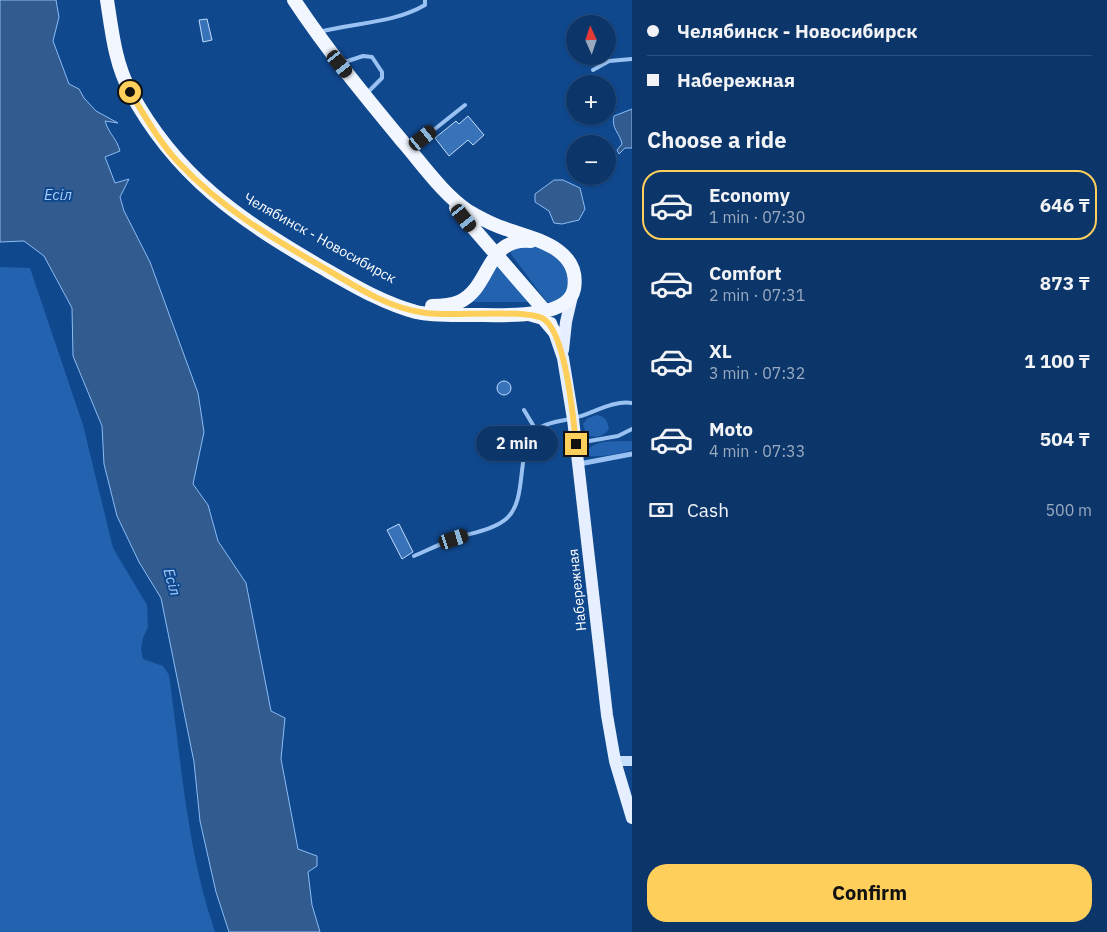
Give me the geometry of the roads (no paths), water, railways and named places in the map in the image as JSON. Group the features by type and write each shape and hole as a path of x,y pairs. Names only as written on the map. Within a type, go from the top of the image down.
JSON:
{"highway":[{"name":"Челябинск - Новосибирск","path":"107,0 115,55 130,92 164,145 213,196 241,217 352,285 387,302 414,311 433,314 518,314 545,311 562,306 573,292"},
{"path":"294,0 365,95 545,311"},
{"path":"414,155 467,210 496,225 549,244 560,252 569,261 574,277 573,292"},
{"name":"Челябинск - Новосибирск","path":"190,174 229,205 267,229 365,283 390,295 421,305 444,306 462,300 474,289 496,254"},
{"path":"496,254 505,246 516,242 529,240 549,244"},
{"path":"513,274 508,265 507,256 510,248 516,242"},
{"path":"518,314 540,317 554,331"}],"main road":[{"name":"Набережная","path":"563,358 566,322 573,292"},
{"name":"Набережная","path":"545,311 563,358 579,464 596,626 615,761 632,818"},
{"path":"615,761 632,761"}],"street":[{"path":"579,464 632,454"}],"lane":[{"path":"317,32 339,26 391,20 411,13 425,5 426,0"},
{"path":"340,64 363,56 372,57 382,72 382,78 365,95"},
{"path":"593,70 609,61 632,59"},
{"path":"414,155 465,105"},
{"path":"414,556 454,539 496,525 510,514 517,499 528,440 536,430 546,424 573,419 618,403 632,403"},
{"path":"524,410 536,430"},
{"path":"576,444 618,436 632,429"}],"water":[{"name":"Есіл","path":"0,0 56,0 59,17 53,41 69,84 79,89 84,98 96,111 118,123 105,121 120,151 105,157 115,183 129,179 120,197 124,211 150,262 198,393 204,432 193,484 208,505 218,541 246,583 271,711 285,718 281,759 298,849 317,856 317,866 308,872 312,905 320,932 229,932 216,892 200,821 194,762 161,598 139,562 117,516 104,464 102,426 73,356 72,308 44,256 24,241 0,242"},
{"path":"632,109 632,148 625,148 619,154 617,150 622,144 614,125 616,125 616,115"},
{"path":"554,180 563,180 566,181 566,185 574,185 580,188 585,209 579,220 562,224 554,223 549,211 535,202 535,194"}]}
